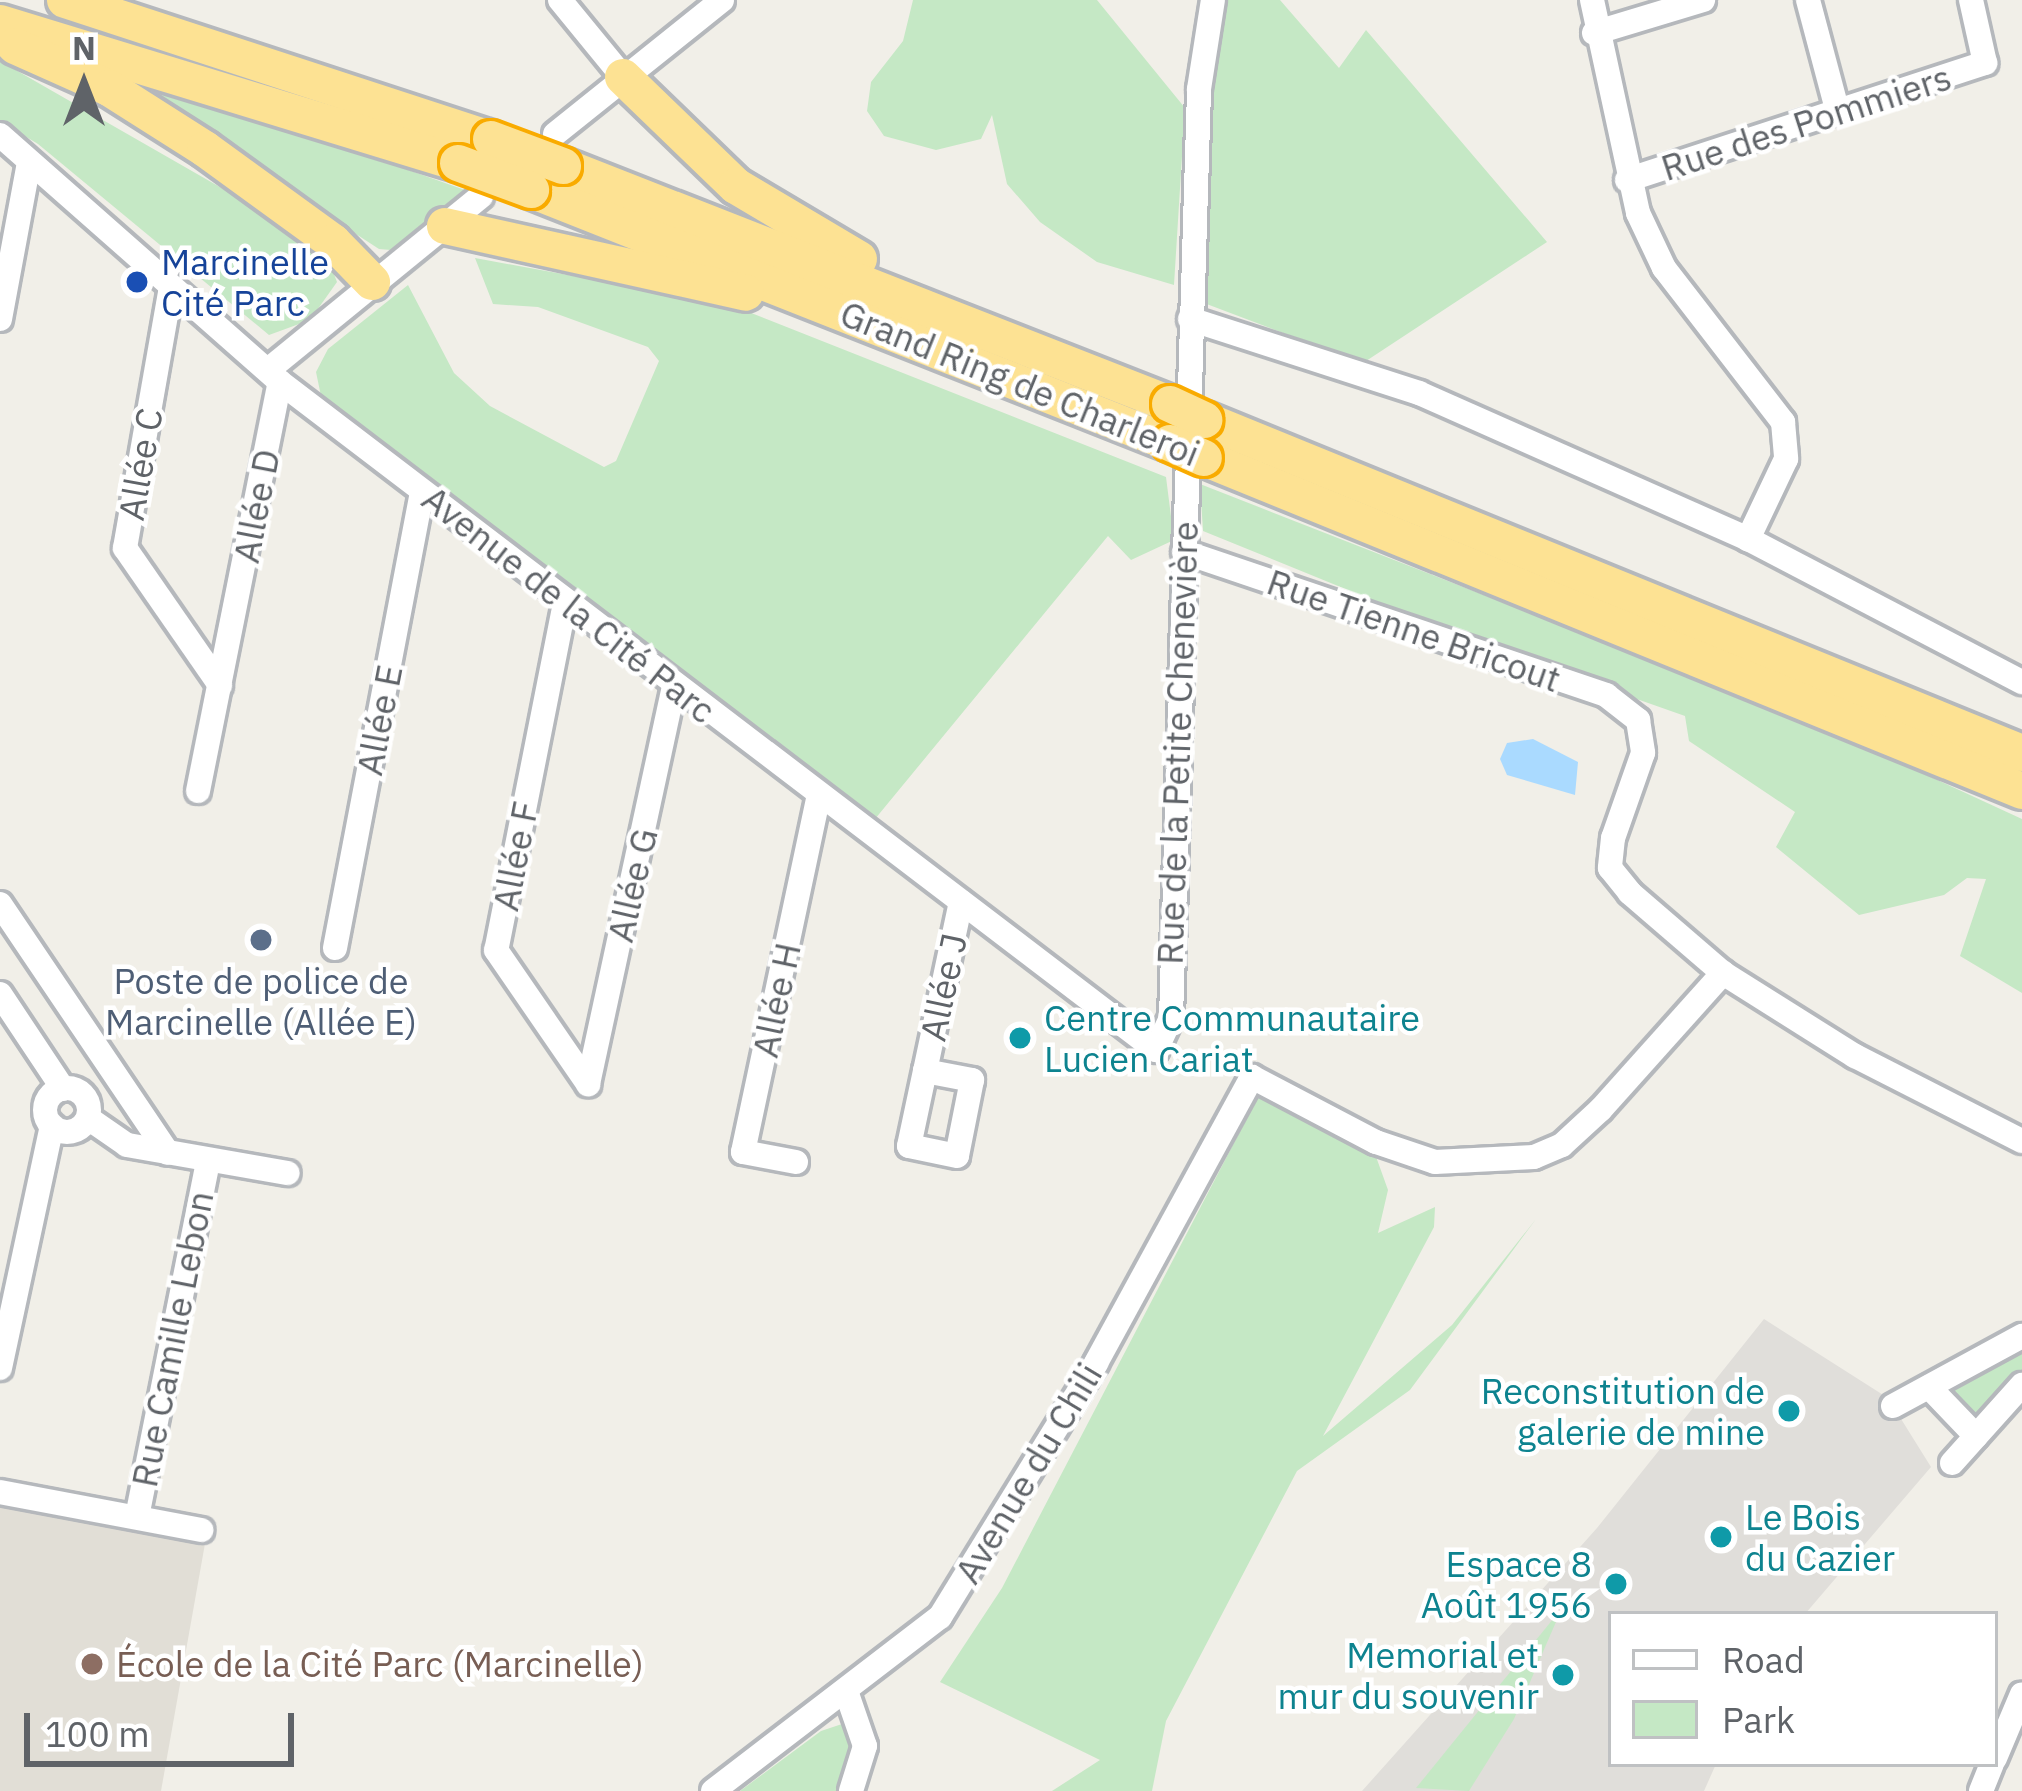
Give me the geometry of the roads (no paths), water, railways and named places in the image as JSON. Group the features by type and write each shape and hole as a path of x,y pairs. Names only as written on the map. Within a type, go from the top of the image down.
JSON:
{"highway":[{"name":"Grand Ring de Charleroi","path":"65,0 491,139 560,150 925,305 2022,753"},
{"name":"Grand Ring de Charleroi","path":"0,22 458,163 531,190 824,302 2022,791"},
{"path":"0,41 109,88 205,149 333,242 372,282"},
{"path":"623,77 736,186 889,273 925,305"},
{"path":"445,226 767,298 824,302"}],"street":[{"path":"560,0 623,77"},
{"path":"560,150 623,77 722,0"},
{"name":"Rue de la Petite Chenevière","path":"1156,1050 1171,1018 1199,89 1213,0"},
{"path":"1592,0 1594,33 1627,180 1664,268 1783,422 1786,459 1748,539"},
{"path":"1594,33 1703,0"},
{"path":"1808,0 1837,110"},
{"name":"Rue des Pommiers","path":"1627,180 1985,63 1971,0"},
{"name":"Avenue de la Cité Parc","path":"0,135 274,376 565,603 1156,1050"},
{"path":"0,319 29,162"},
{"path":"274,376 372,282 481,196"},
{"name":"Allée C","path":"171,287 125,548 220,685"},
{"path":"1190,319 1419,393 1748,539 2022,682"},
{"name":"Allée D","path":"198,791 232,630 274,376"},
{"name":"Allée E","path":"335,948 422,491"},
{"name":"Rue Tienne Bricout","path":"1184,551 1606,695 1638,720 1643,753 1621,816 1610,868 1723,973"},
{"name":"Allée F","path":"565,603 496,950 588,1084"},
{"path":"187,636 216,640 232,630"},
{"name":"Allée G","path":"588,1084 674,686"},
{"name":"Allée H","path":"796,1162 743,1152 819,795"},
{"name":"Allée J","path":"925,1071 961,902"},
{"path":"0,904 168,1153"},
{"path":"1723,973 1856,1055 2022,1141"},
{"name":"Avenue du Chili","path":"713,1791 940,1617 1225,1131 1252,1077 1376,1142 1435,1162 1534,1156 1562,1145 1601,1109 1723,973"},
{"path":"0,994 62,1089 82,1094 88,1118 72,1132 52,1126"},
{"path":"0,1368 6,1314 52,1126 45,1108 62,1089"},
{"name":"Rue Camille Lebon","path":"88,1118 127,1145 288,1173"},
{"name":"Rue Camille Lebon","path":"137,1517 208,1161"},
{"path":"1894,1406 2022,1336"},
{"path":"1952,1463 2022,1385"},
{"path":"1929,1387 1976,1436"},
{"name":"Rue Camille Lebon","path":"0,1492 201,1530"},
{"path":"846,1691 865,1746 851,1791"},
{"path":"1998,1751 2022,1694"}],"water":[{"path":"1533,739 1578,762 1575,795 1507,775 1500,759 1507,743"}],"place":[{"name":"Marcinelle Cité Parc","path":"137,282"},
{"name":"Poste de police de Marcinelle (Allée E)","path":"261,940"},
{"name":"Centre Communautaire Lucien Cariat","path":"1020,1038"},
{"name":"Reconstitution de galerie de mine","path":"1789,1411"},
{"name":"Le Bois du Cazier","path":"1721,1537"},
{"name":"Espace 8 Août 1956","path":"1616,1584"},
{"name":"École de la Cité Parc (Marcinelle)","path":"92,1664"},
{"name":"Memorial et mur du souvenir","path":"1563,1675"}]}
